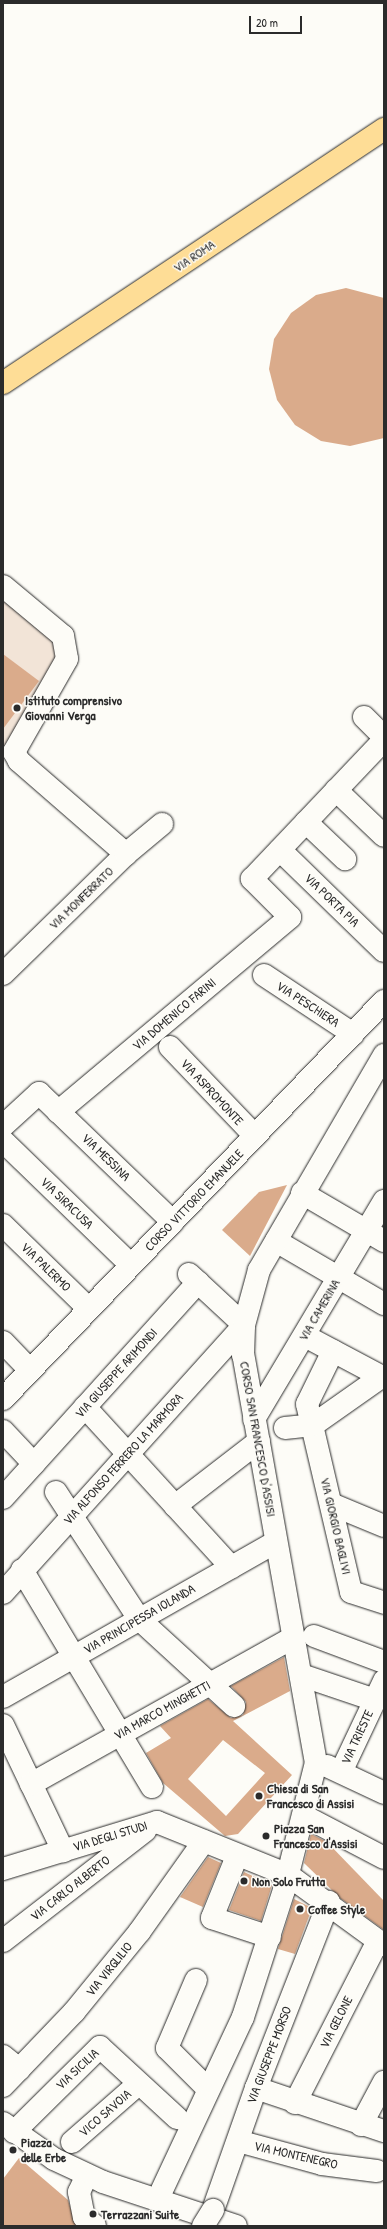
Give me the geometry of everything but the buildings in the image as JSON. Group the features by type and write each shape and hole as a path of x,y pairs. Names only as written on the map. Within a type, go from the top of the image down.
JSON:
{"main road":[{"name":"VIA ROMA","path":"3,383 384,129"}],"street":[{"path":"3,586 63,636 67,659 14,752 18,762 126,854"},
{"path":"364,717 384,737"},
{"path":"280,850 384,740"},
{"path":"336,790 384,836"},
{"path":"306,822 345,859"},
{"name":"VIA MONFERRATO","path":"3,974 126,854 162,824"},
{"name":"VIA DOMENICO FARINI","path":"58,1112 290,917 252,879 280,850"},
{"name":"VIA PORTA PIA","path":"280,850 384,951"},
{"name":"VIA PESCHIERA","path":"264,975 353,1034"},
{"name":"CORSO VITTORIO EMANUELE","path":"3,1399 384,1001"},
{"name":"VIA ASPROMONTE","path":"170,1047 255,1136"},
{"name":"CORSO SAN FRANCESCO D'ASSISI","path":"162,2190 243,2017 270,1937 286,1883 293,1852 304,1816 316,1763 301,1675 304,1637 276,1542 244,1355 244,1325 259,1270 302,1193 384,1055"},
{"name":"VIA MESSINA","path":"3,1126 39,1093 172,1222"},
{"name":"VIA SIRACUSA","path":"3,1141 131,1265"},
{"path":"302,1193 375,1235"},
{"name":"VIA CAMERINA","path":"254,1419 339,1277 375,1235 384,1201"},
{"name":"VIA PALERMO","path":"3,1225 89,1309"},
{"path":"276,1241 384,1304"},
{"name":"VIA GIUSEPPE ARIMONDI","path":"3,1498 85,1406 194,1278 244,1325"},
{"name":"VIA ALFONSO FERRERO LA MARMORA","path":"3,1593 22,1570 244,1325"},
{"path":"285,1428 313,1425 382,1378 304,1336"},
{"path":"3,1342 30,1370"},
{"name":"VIA GIORGIO BAGLIVI","path":"333,1351 307,1404 351,1592 384,1603"},
{"path":"85,1406 231,1567"},
{"path":"3,1431 34,1464"},
{"path":"175,1506 259,1441"},
{"path":"56,1492 139,1620 234,1706"},
{"path":"331,1504 384,1526"},
{"name":"VIA PRINCIPESSA IOLANDA","path":"3,1697 276,1542"},
{"path":"22,1570 152,1788"},
{"path":"304,1637 384,1662"},
{"name":"VIA MARCO MINGHETTI","path":"31,1784 209,1683 304,1637"},
{"path":"301,1675 375,1700"},
{"name":"VIA TRIESTE","path":"341,1772 384,1680"},
{"path":"3,1725 63,1851"},
{"path":"316,1763 341,1772 384,1793"},
{"path":"304,1816 384,1858"},
{"name":"VIA DEGLI STUDI","path":"3,1869 157,1822 237,1856 286,1883 329,1902 381,1943"},
{"name":"VIA CARLO ALBERTO","path":"3,1940 157,1822"},
{"name":"VIA VIRGLILIO","path":"3,2086 11,2063 79,2007 140,1931 204,1841"},
{"path":"237,1856 212,1918 270,1937"},
{"name":"VIA GIUSEPPE MORSO","path":"210,2213 238,2142 256,2088 329,1902"},
{"name":"VIA GELONE","path":"295,2103 381,1943"},
{"path":"196,1980 167,2048 208,2089"},
{"name":"VIA SICILIA","path":"8,2128 100,2047 137,2085 177,2118"},
{"path":"361,2125 384,2082"},
{"name":"VICO SAVOIA","path":"72,2142 137,2085"},
{"path":"256,2088 295,2103 384,2131"},
{"path":"8,2128 95,2178 236,2226"},
{"name":"VIA MONTENEGRO","path":"238,2142 322,2164 378,2171"},
{"path":"95,2226 84,2217 79,2192 95,2178 112,2170 162,2190 210,2213"}],"shaded area":[{"name":"Istituto comprensivo Giovanni Verga","path":"3,599 55,640 58,658 3,759"}],"place":[{"name":"Istituto comprensivo Giovanni Verga","path":"17,708"},
{"name":"Chiesa di San Francesco di Assisi","path":"259,1796"},
{"name":"Piazza San Francesco d'Assisi","path":"266,1836"},
{"name":"Non Solo Frutta","path":"244,1881"},
{"name":"Coffee Style","path":"300,1909"},
{"name":"Piazza delle Erbe","path":"13,2150"},
{"name":"Terrazzani Suite","path":"93,2214"}]}
